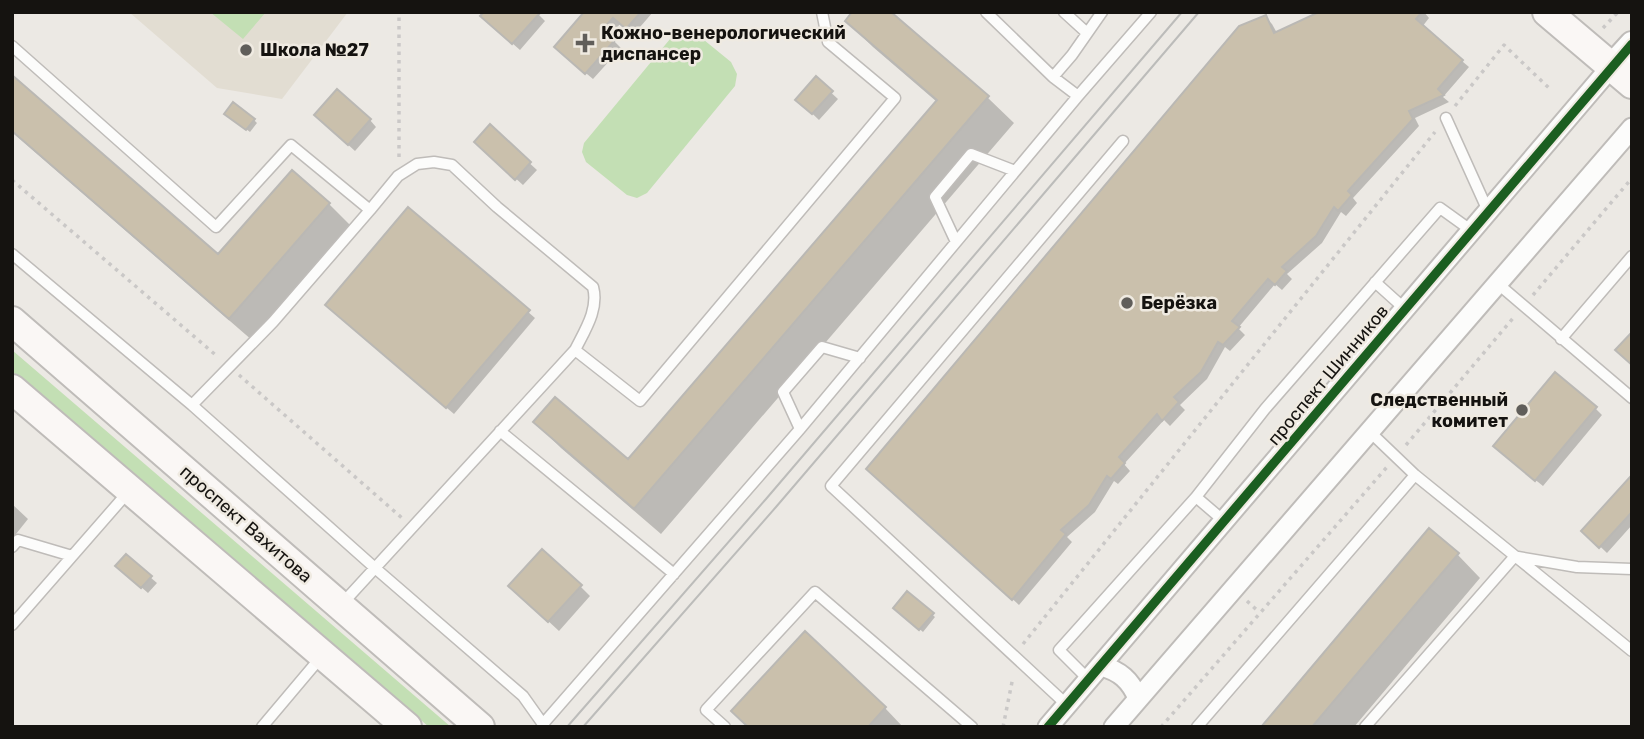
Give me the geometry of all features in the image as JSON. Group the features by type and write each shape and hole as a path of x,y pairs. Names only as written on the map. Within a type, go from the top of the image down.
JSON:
{"main road":[{"path":"1548,12 1622,76"},
{"name":"проспект Вахитова","path":"12,321 480,727"},
{"path":"12,389 407,727"}],"street":[{"name":"проспект Шинников","path":"1048,727 1488,212 1622,76 1632,44"},
{"path":"1114,727 1632,128"},
{"path":"1095,673 1115,669 1133,686 1139,698"}],"lane":[{"path":"575,350 639,401 895,98 828,42 822,12"},
{"path":"986,12 1053,77 1078,96"},
{"path":"1064,12 1087,33"},
{"path":"1053,77 1102,12"},
{"path":"12,254 192,405 523,696 544,725 800,429 1151,12"},
{"path":"12,46 216,227 291,145 370,210"},
{"path":"1446,118 1488,212"},
{"path":"1067,705 831,486 1123,141"},
{"path":"956,242 935,197 971,154 1015,171"},
{"path":"192,405 273,322 398,176 417,164 435,162 452,165 593,287 596,298 589,322 575,350 341,606"},
{"path":"1095,673 1059,650 1196,497 1265,410 1440,208 1472,231"},
{"path":"1561,339 1632,256"},
{"path":"1375,282 1405,309"},
{"path":"1497,284 1632,398"},
{"path":"800,429 783,392 822,347 860,358"},
{"path":"1369,431 1415,475 1632,651"},
{"path":"500,432 674,574"},
{"path":"1197,727 1415,475"},
{"path":"12,625 129,491"},
{"path":"1196,497 1224,521"},
{"path":"12,547 18,540 72,556"},
{"path":"1515,556 1577,567 1632,569"},
{"path":"1366,727 1515,556"},
{"path":"725,727 706,710 815,592 972,727"},
{"path":"262,727 324,654"}],"path":[{"path":"398,176 399,12"},
{"path":"1603,28 1618,12"},
{"path":"1003,727 1019,649 1504,45 1549,88"},
{"path":"12,180 413,527"}],"shaded area":[{"name":"Школа №27","path":"129,12 348,12 282,99 217,88"}],"green space":[{"path":"210,12 266,12 243,39"},
{"path":"693,31 731,62 737,74 735,86 647,193 637,198 627,195 586,162 582,152 584,143 675,33"},
{"path":"12,350 451,727 429,727 12,371"}],"building":[{"path":"484,12 540,13 512,44 480,16"},
{"name":"Кожно-венерологический диспансер","path":"584,12 641,12 626,29 613,18 603,29 615,40 585,74 554,47"},
{"path":"852,12 891,12 989,96 634,509 533,422 555,397 628,459 937,100 845,21"},
{"name":"Берёзка","path":"1319,12 1422,12 1416,19 1463,60 1438,89 1444,95 1409,111 1413,119 1348,191 1352,195 1338,211 1334,207 1316,236 1282,267 1287,271 1275,285 1268,279 1232,321 1240,327 1223,345 1218,342 1201,372 1174,397 1179,402 1162,421 1157,414 1119,457 1125,463 1111,479 1107,476 1089,505 1061,530 1066,534 1012,600 866,469 1239,26 1266,15 1274,33"},
{"path":"12,75 218,254 292,170 330,203 229,319 12,131"},
{"path":"816,76 833,91 812,114 795,100"},
{"path":"337,89 371,119 348,145 314,115"},
{"path":"233,102 255,119 246,130 224,114"},
{"path":"490,124 531,162 515,180 474,142"},
{"path":"408,207 530,310 446,408 325,305"},
{"path":"1632,332 1632,365 1615,350"},
{"path":"1555,372 1597,407 1535,481 1493,446"},
{"path":"1630,477 1632,512 1599,548 1581,531"},
{"path":"1429,528 1459,553 1312,727 1261,727"},
{"path":"542,549 582,585 548,622 508,586"},
{"path":"126,554 152,576 141,588 115,566"},
{"path":"907,591 934,613 919,630 893,608"},
{"path":"805,631 886,707 868,727 748,727 731,711"}],"tram line":[{"path":"567,727 766,499 1182,12"},
{"path":"583,727 776,507 1199,12"}],"cycle path":[{"path":"1048,727 1632,44"}],"place":[{"name":"Кожно-венерологический диспансер","path":"585,43"},
{"name":"Школа №27","path":"246,50"},
{"name":"Берёзка","path":"1127,303"},
{"name":"Следственный комитет","path":"1522,410"}]}
